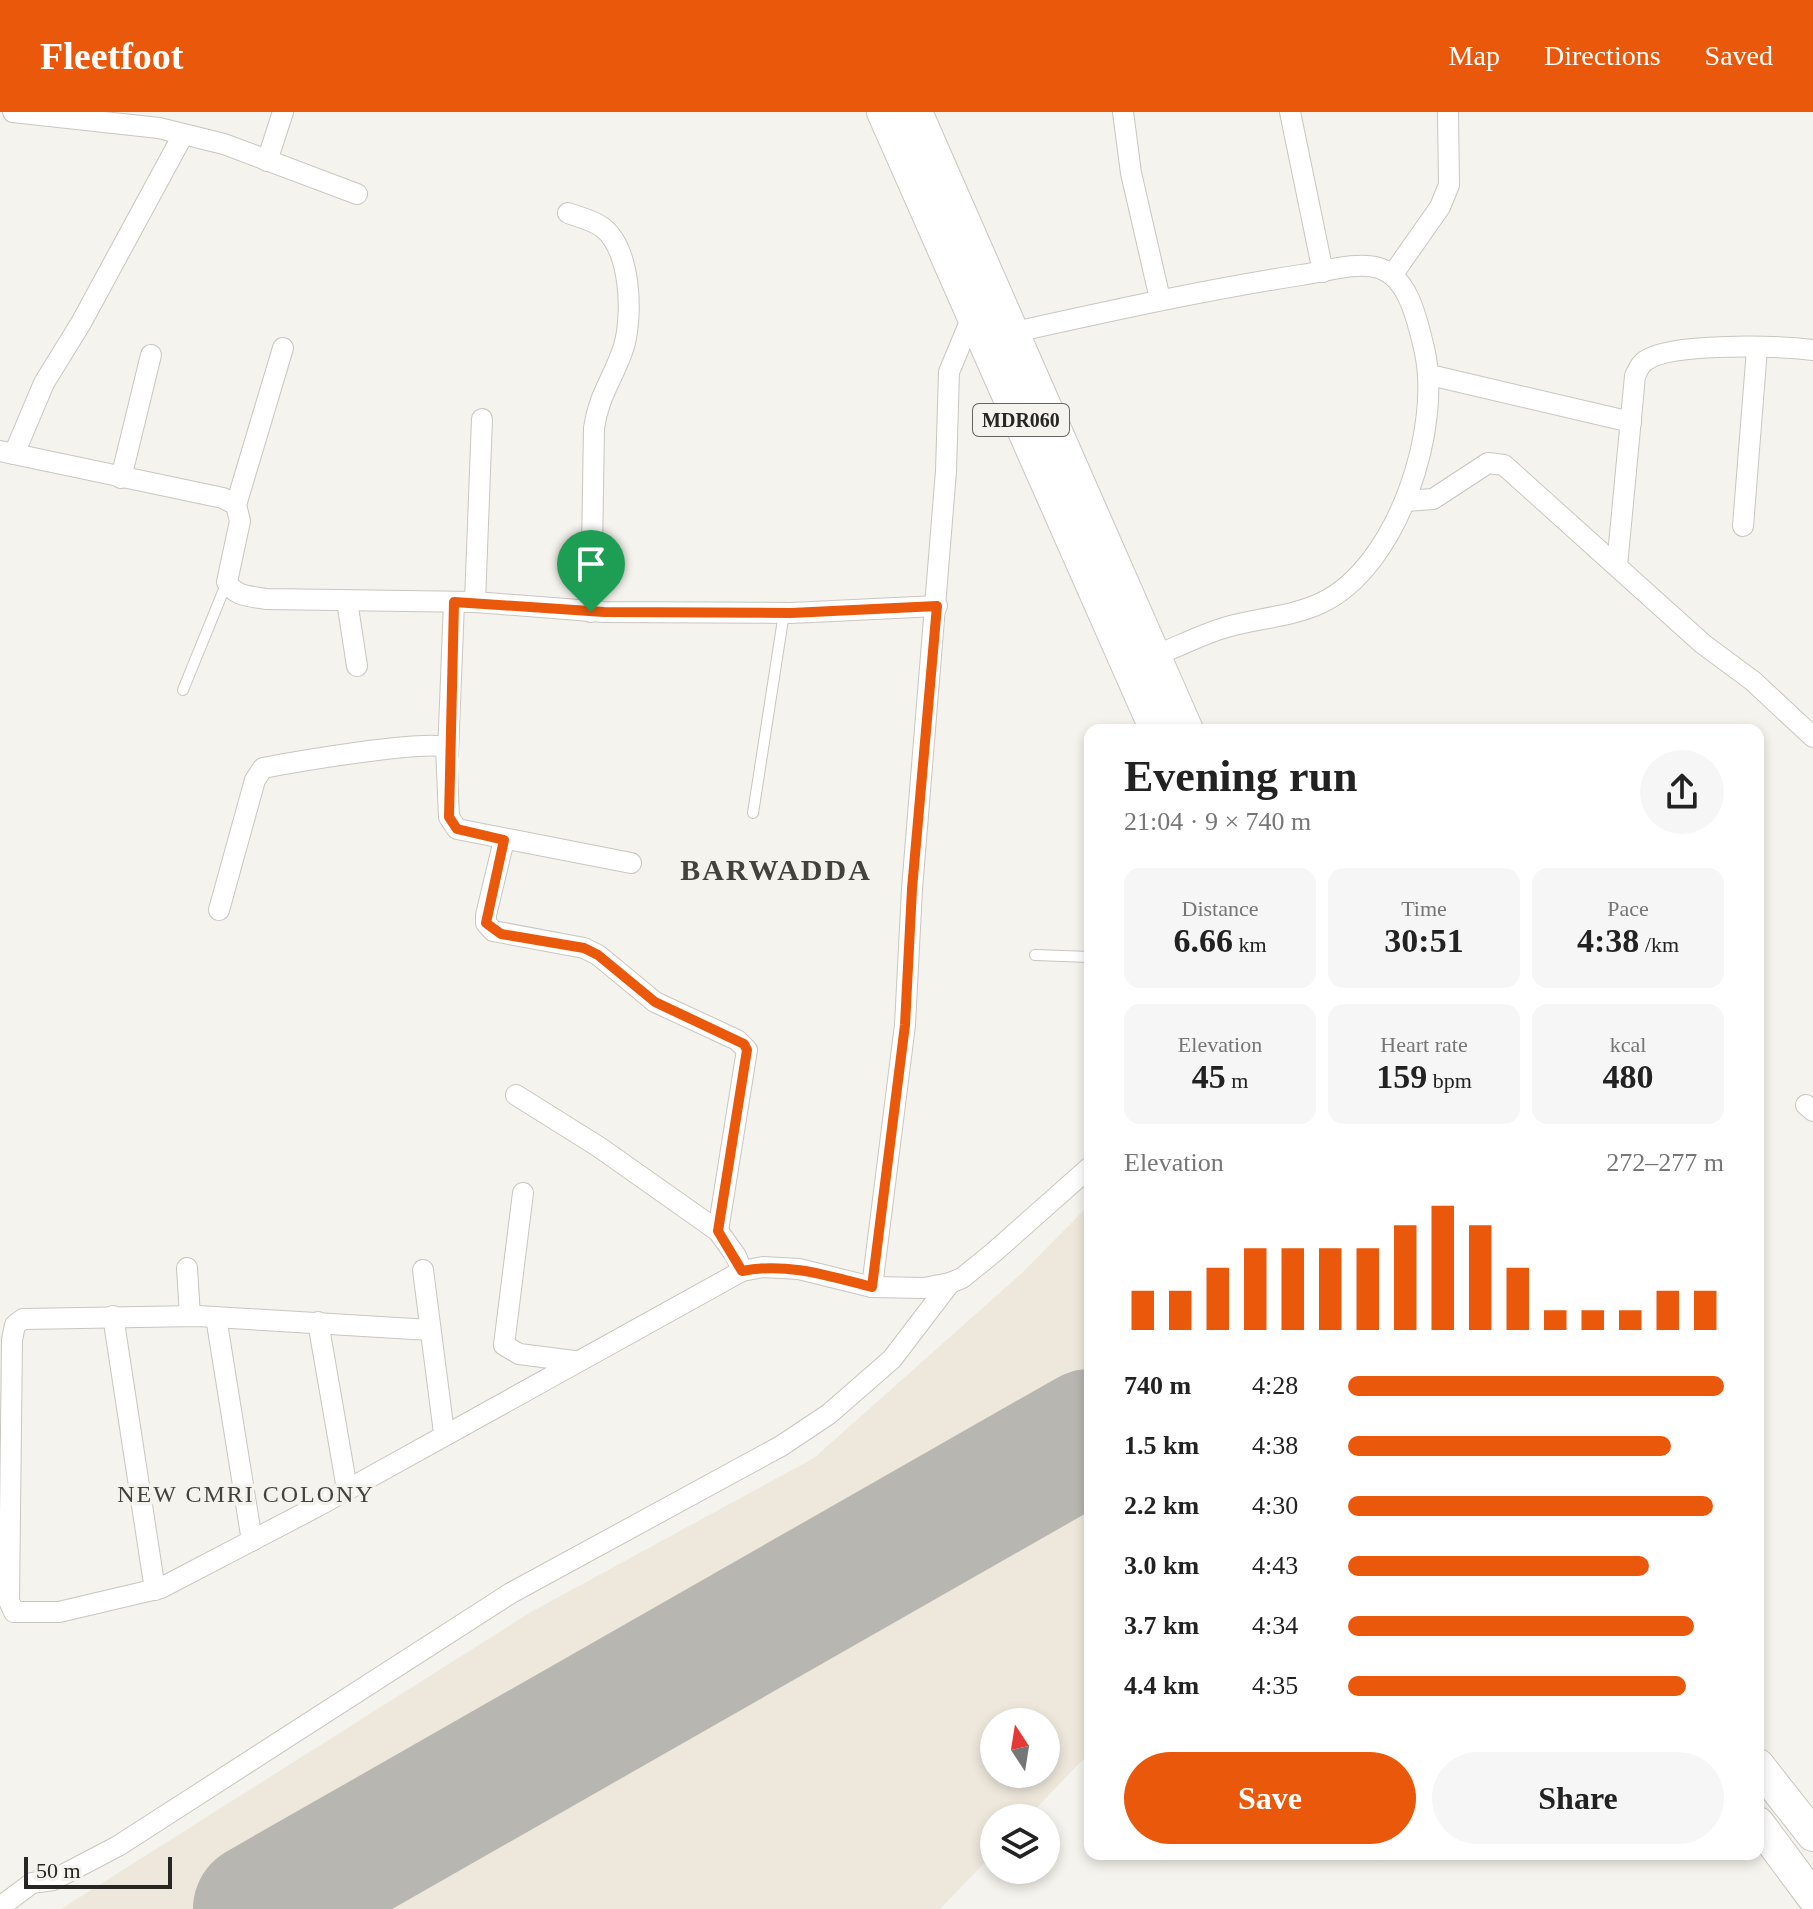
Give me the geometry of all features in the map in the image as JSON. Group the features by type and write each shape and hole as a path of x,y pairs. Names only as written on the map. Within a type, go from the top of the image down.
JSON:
{"main road":[{"name":"MDR060","path":"883,112 974,312 1153,724"},
{"name":"MDR060","path":"916,112 1184,724"},
{"path":"1764,1773 1813,1835"},
{"path":"1764,1831 1813,1897"}],"street":[{"path":"13,112 159,128 224,144 357,194"},
{"path":"267,161 283,112"},
{"path":"1123,112 1131,173 1160,299"},
{"path":"1290,112 1323,272"},
{"path":"1393,274 1440,207 1449,185 1448,112"},
{"path":"183,135 7,453 223,498 236,505"},
{"path":"568,213 603,228 615,241 625,281 628,314 624,345 597,403 591,612"},
{"path":"1015,332 1160,299 1375,266 1393,274 1406,293 1430,375 1430,407 1406,501 1370,560 1349,583 1322,603 1284,616 1226,627 1154,656"},
{"path":"872,1287 905,1025 912,889 937,606 949,372 974,312"},
{"path":"283,348 236,505 240,521 227,582 231,590 241,595 266,599 475,602 591,612 784,613 937,606"},
{"path":"1617,566 1635,376 1642,362 1654,355 1686,349 1813,350"},
{"path":"1743,526 1757,349"},
{"path":"121,478 151,355"},
{"path":"1430,375 1631,422"},
{"path":"475,602 482,419"},
{"path":"1406,501 1433,499 1495,462 1504,465 1813,737"},
{"path":"347,601 357,666"},
{"path":"454,602 448,754 451,825 472,834 631,863"},
{"path":"219,910 255,780 263,768 437,744 446,747 448,754"},
{"path":"504,840 486,915 486,923 493,931 584,948 598,955 655,1002 737,1040 747,1050 718,1231"},
{"path":"516,1095 599,1147 718,1231 742,1271"},
{"path":"430,1330 190,1316 36,1317 15,1325 12,1340 9,1601 14,1612 59,1612 155,1590 252,1541 742,1271 763,1267 799,1269 872,1287 924,1288 950,1283 962,1278 993,1253 1084,1172"},
{"path":"523,1193 504,1345 519,1354 574,1361"},
{"path":"187,1268 190,1316"},
{"path":"423,1270 444,1433"},
{"path":"0,1907 32,1883 53,1880 118,1846 511,1593 781,1446 838,1407 892,1359 950,1283"},
{"path":"113,1316 155,1590"},
{"path":"216,1317 252,1541"},
{"path":"318,1322 347,1489"}],"lane":[{"path":"183,690 227,582"},
{"path":"753,813 784,613"},
{"path":"1035,955 1084,957"}],"shaded area":[{"path":"1084,1210 1084,1758 1060,1783 1060,1708 980,1708 980,1788 1056,1788 1040,1804 980,1804 980,1868 940,1909 61,1909 531,1612 814,1458 1022,1273"}],"runway":[{"path":"259,1909 1084,1438"}],"district":[{"name":"BARWADDA","path":"776,870"},
{"name":"NEW CMRI COLONY","path":"246,1494"}],"route":[{"path":"454,602 591,612 791,613 937,606 912,889 905,1025 872,1287 799,1269 763,1267 742,1271 728,1242 718,1231 741,1097 747,1050 744,1044 655,1002 598,955 584,948 501,934 486,923 504,840 457,829 451,825 449,817 448,754 454,602"}]}
